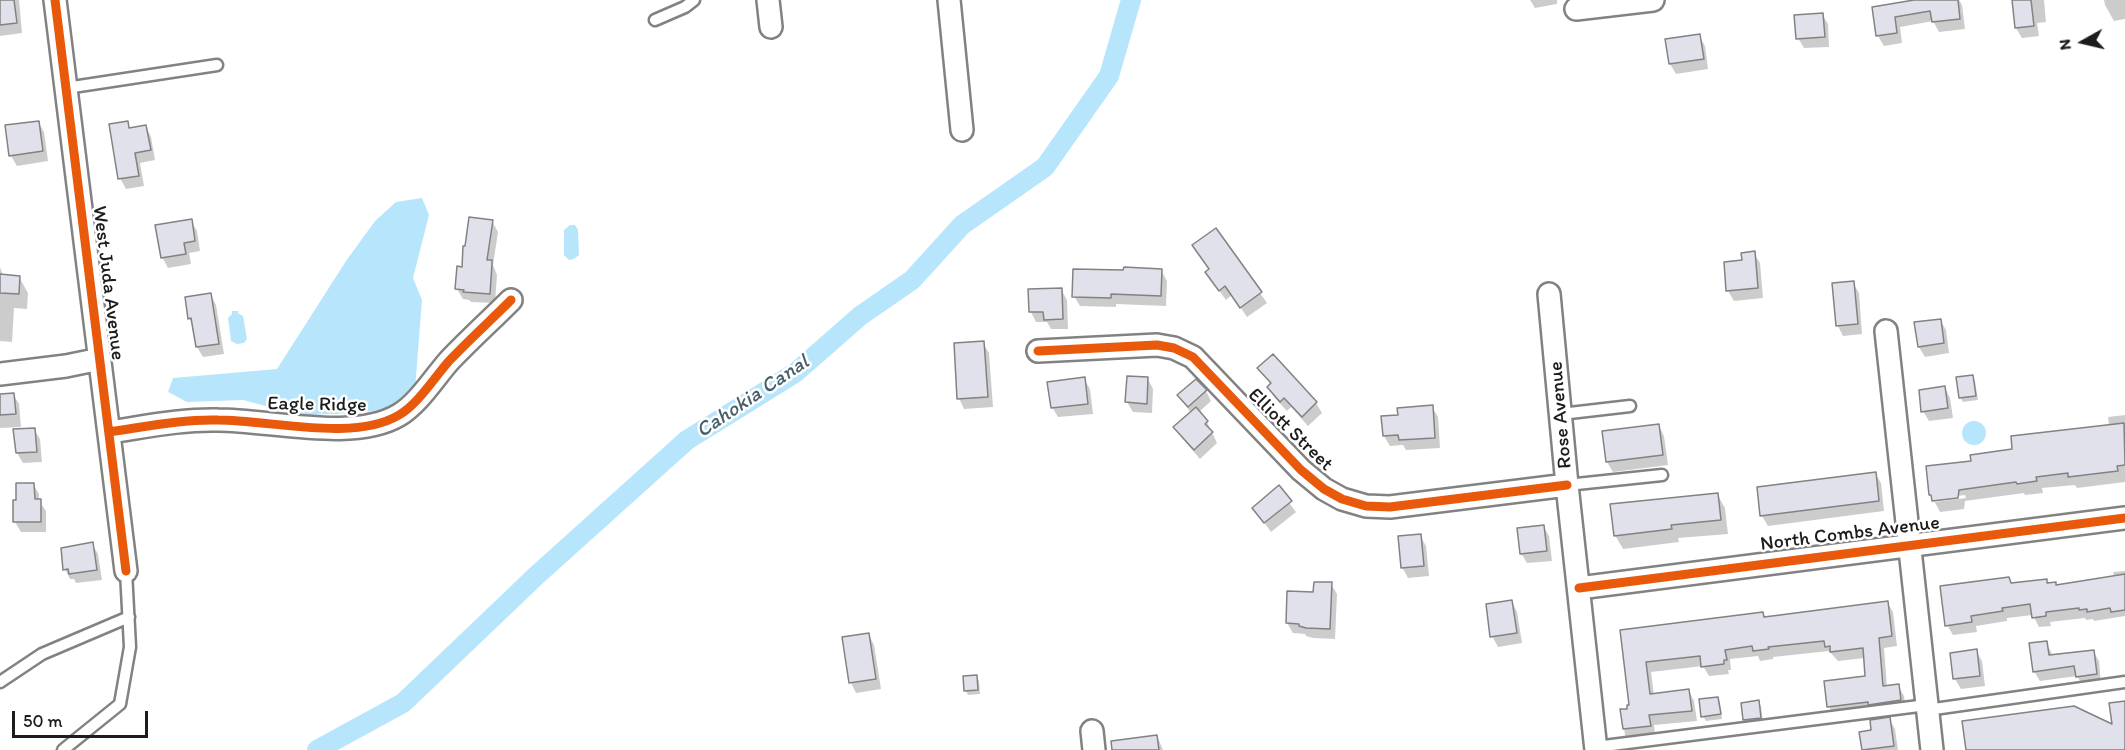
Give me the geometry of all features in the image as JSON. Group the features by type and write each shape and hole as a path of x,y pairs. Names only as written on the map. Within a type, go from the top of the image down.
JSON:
{"street":[{"name":"West Juda Avenue","path":"55,0 126,571"},
{"path":"768,0 771,27"},
{"path":"949,0 962,130"},
{"path":"1576,9 1653,0"},
{"name":"Rose Avenue","path":"1549,294 1596,748"},
{"name":"Eagle Ridge","path":"109,432 216,419 304,427 344,428 387,421 406,410 456,354 511,300"},
{"path":"1886,331 1932,750"},
{"name":"Elliott Street","path":"1038,351 1156,345 1174,348 1192,357 1300,470 1324,489 1356,504 1390,507 1567,485"},
{"path":"0,374 66,366 100,359"},
{"name":"North Combs Avenue","path":"1579,588 2125,518"}],"lane":[{"path":"655,20 685,7 694,0"},
{"path":"66,88 217,65"},
{"path":"1561,414 1630,406"},
{"path":"1567,485 1662,476"},
{"path":"63,750 120,704 130,647 126,571"},
{"path":"0,682 42,654 129,617"},
{"path":"1596,748 2125,682"}],"water":[{"path":"422,198 429,215 413,278 422,300 415,390 392,408 360,413 300,415 243,400 187,402 168,392 173,378 277,369 346,261 375,221 396,202"},
{"path":"570,225 575,225 578,230 579,255 569,260 564,255 564,230"},
{"path":"232,311 238,311 243,316 247,339 244,343 237,344 231,341 228,318"},
{"path":"1974,421 1982,425 1986,433 1982,441 1974,445 1966,441 1962,433 1966,425"}],"building":[{"path":"0,0 14,0 17,23 0,25"},
{"path":"1914,0 1958,0 1960,19 1932,22 1930,11 1895,17 1897,33 1876,36 1872,7"},
{"path":"2012,0 2031,0 2034,26 2015,28"},
{"path":"1823,13 1825,37 1796,39 1794,15"},
{"path":"1700,34 1704,59 1669,64 1665,39"},
{"path":"39,121 43,151 9,156 5,125"},
{"path":"128,121 129,128 146,125 151,150 135,153 139,176 118,179 109,124"},
{"path":"469,217 493,220 487,260 492,260 490,294 463,292 464,290 455,289 457,266 462,267 463,246 465,246"},
{"path":"192,219 195,241 184,243 186,254 161,258 155,225"},
{"path":"1216,228 1262,292 1240,308 1225,286 1219,291 1205,272 1209,269 1192,245"},
{"path":"1755,251 1758,288 1726,291 1724,262 1742,260 1741,253"},
{"path":"1124,267 1162,269 1161,296 1111,294 1111,298 1072,297 1073,269 1123,270"},
{"path":"0,274 20,276 19,294 0,293"},
{"path":"1854,281 1858,324 1836,326 1832,283"},
{"path":"1062,288 1063,319 1044,320 1043,312 1029,312 1028,289"},
{"path":"211,293 219,344 196,347 185,297"},
{"path":"1941,319 1944,343 1918,347 1914,322"},
{"path":"984,341 988,397 957,399 954,343"},
{"path":"1273,354 1317,402 1302,417 1284,398 1280,402 1267,387 1271,383 1257,368"},
{"path":"1973,375 1976,396 1959,398 1956,377"},
{"path":"1127,376 1148,377 1147,404 1125,402"},
{"path":"1085,377 1088,404 1051,408 1047,382"},
{"path":"1196,379 1207,390 1188,407 1177,395"},
{"path":"1945,386 1948,408 1921,412 1919,390"},
{"path":"14,393 16,414 0,415 0,394"},
{"path":"1433,405 1435,438 1399,440 1398,435 1383,436 1381,416 1398,415 1397,408"},
{"path":"1196,407 1208,421 1205,424 1213,432 1194,450 1173,427"},
{"path":"2124,423 2125,465 2117,466 2118,471 2068,477 2068,473 2036,477 2037,481 1959,490 1958,498 1932,501 1929,495 1926,466 1971,461 1970,455 2012,449 2011,436"},
{"path":"1659,424 1663,455 1606,462 1602,431"},
{"path":"35,428 37,452 16,453 13,429"},
{"path":"1876,472 1879,501 1760,516 1757,487"},
{"path":"16,483 34,483 35,499 41,499 41,522 13,522"},
{"path":"1279,485 1292,501 1264,523 1252,508"},
{"path":"1718,493 1721,520 1671,525 1672,529 1614,536 1610,504"},
{"path":"1544,525 1547,551 1520,554 1517,528"},
{"path":"1421,534 1424,566 1401,568 1398,536"},
{"path":"93,542 97,570 69,574 68,569 63,570 61,548"},
{"path":"2125,574 2125,610 2111,612 2110,608 2087,612 2087,609 2079,610 2079,608 2046,612 2046,616 2032,618 2030,604 1971,616 1972,622 1945,626 1940,586 2009,577 2011,583 2047,579 2047,583 2056,582 2056,585"},
{"path":"1314,582 1332,582 1330,629 1306,628 1299,624 1286,623 1287,591 1313,592"},
{"path":"1512,600 1517,633 1490,637 1486,604"},
{"path":"1888,601 1892,636 1879,638 1883,686 1899,684 1901,700 1868,705 1868,702 1827,707 1824,681 1865,676 1863,648 1830,652 1830,646 1825,647 1824,641 1768,647 1769,649 1753,651 1752,646 1725,650 1727,660 1724,660 1724,664 1701,667 1700,656 1646,662 1650,694 1689,689 1692,711 1649,715 1651,726 1623,729 1620,709 1627,709 1629,705 1620,630 1763,612 1764,617"},
{"path":"869,633 876,679 849,683 842,637"},
{"path":"2047,641 2049,655 2094,650 2097,674 2076,677 2074,666 2033,672 2029,643"},
{"path":"1977,649 1980,676 1953,679 1950,653"},
{"path":"977,675 978,690 964,691 963,676"},
{"path":"1718,697 1721,714 1701,717 1699,699"},
{"path":"1759,700 1761,718 1743,720 1741,703"},
{"path":"2125,701 2125,750 1966,750 1962,721 2074,706 2112,724 2109,703"},
{"path":"1890,717 1894,746 1862,750 1859,732 1871,730 1870,720"},
{"path":"1157,735 1159,750 1112,750 1111,741"}],"waterway":[{"name":"Cahokia Canal","path":"317,750 403,703 537,575 687,440 795,373 860,316 912,280 962,225 1045,167 1109,76 1131,0"}],"cycle path":[{"path":"55,0 126,571"},
{"path":"109,432 204,420 311,428 359,427 380,423 399,415 413,404 449,361 511,300"},
{"path":"1038,351 1157,345 1174,348 1193,357 1301,470 1324,489 1342,499 1366,506 1390,507 1567,485"},
{"path":"1579,588 2125,518"}]}
